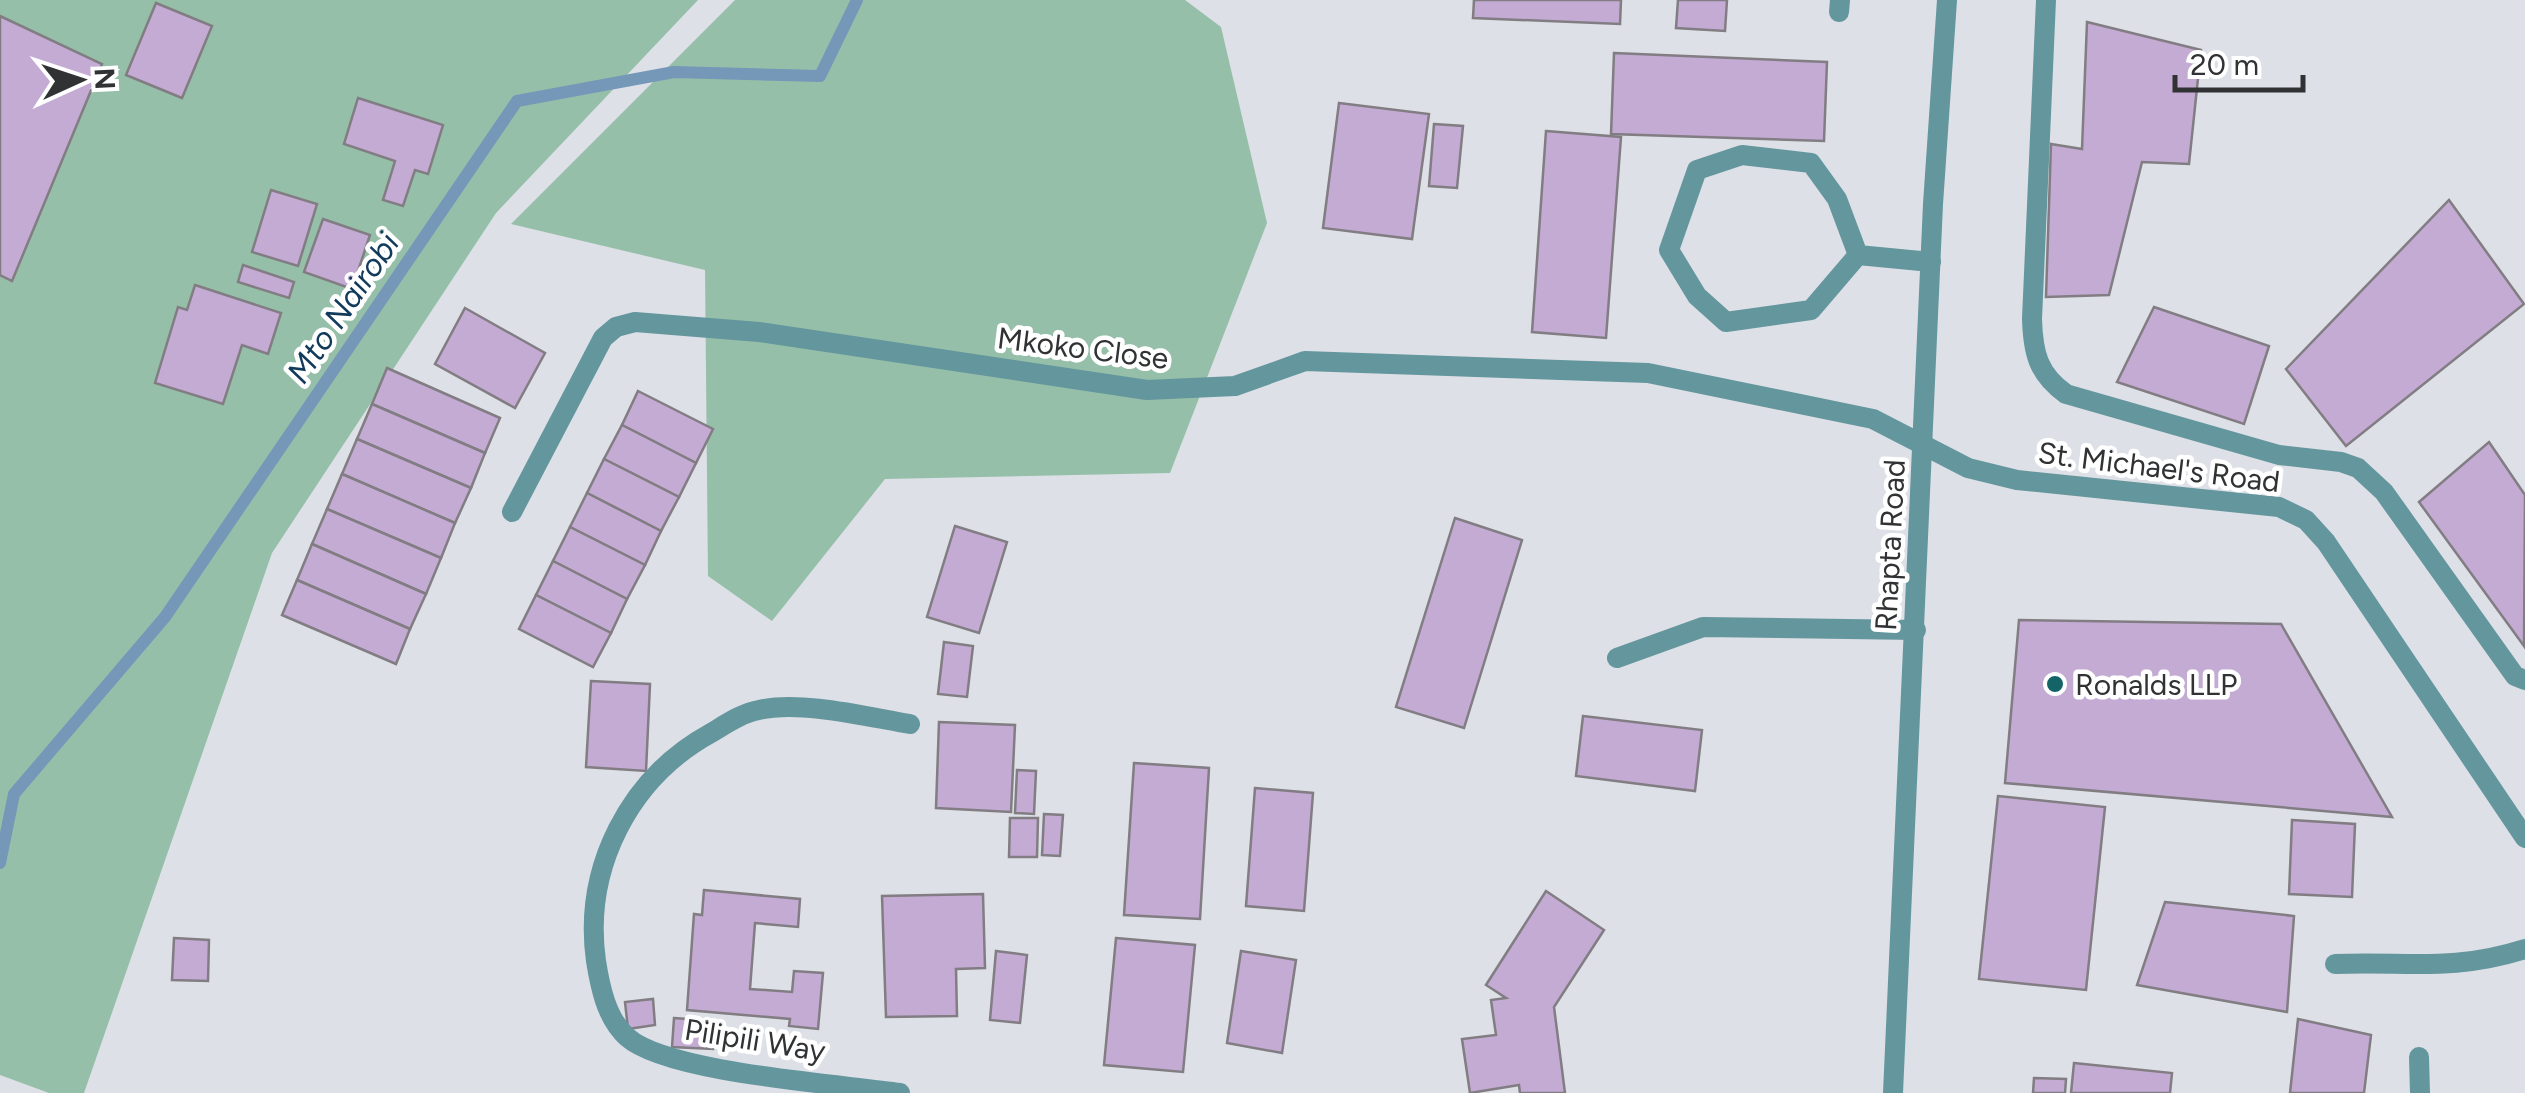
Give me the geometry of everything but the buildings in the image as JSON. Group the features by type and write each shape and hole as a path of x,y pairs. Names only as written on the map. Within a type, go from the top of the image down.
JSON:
{"street":[{"name":"Rhapta Road","path":"1892,1093 1947,0"},
{"path":"2046,0 2032,319 2033,350 2046,379 2066,394 2279,455 2358,468 2384,492 2515,676 2525,680"},
{"path":"1742,155 1810,163 1838,198 1858,255 1810,310 1726,322 1696,296 1669,250 1697,170 1742,155"},
{"path":"1858,255 1931,262"},
{"name":"Mkoko Close","path":"512,512 603,338 616,327 635,322 759,332 1147,390 1235,386 1305,361 1648,373 1828,407 1873,419 1926,442"},
{"name":"St. Michael's Road","path":"1926,442 1968,468 2017,480 2279,507 2306,520 2326,542 2525,838"},
{"path":"1616,658 1702,627 1916,630"},
{"name":"Pilipili Way","path":"900,1093 680,1060 643,1048 624,1035 601,994 591,921 603,862 622,816 692,743 760,709 853,714 910,724"},
{"path":"2335,964 2392,962 2442,967 2481,963 2525,949"},
{"path":"2419,1057 2420,1093"}],"green space":[{"path":"0,0 698,0 496,213 272,553 84,1093 49,1093 0,1075"},
{"path":"735,0 1185,0 1221,27 1267,223 1170,473 885,479 772,621 708,576 705,270 511,224"}],"waterway":[{"name":"Mto Nairobi","path":"0,863 14,794 165,617 517,101 674,72 820,76 857,0"}],"place":[{"name":"Ronalds LLP","path":"2055,684"}]}
